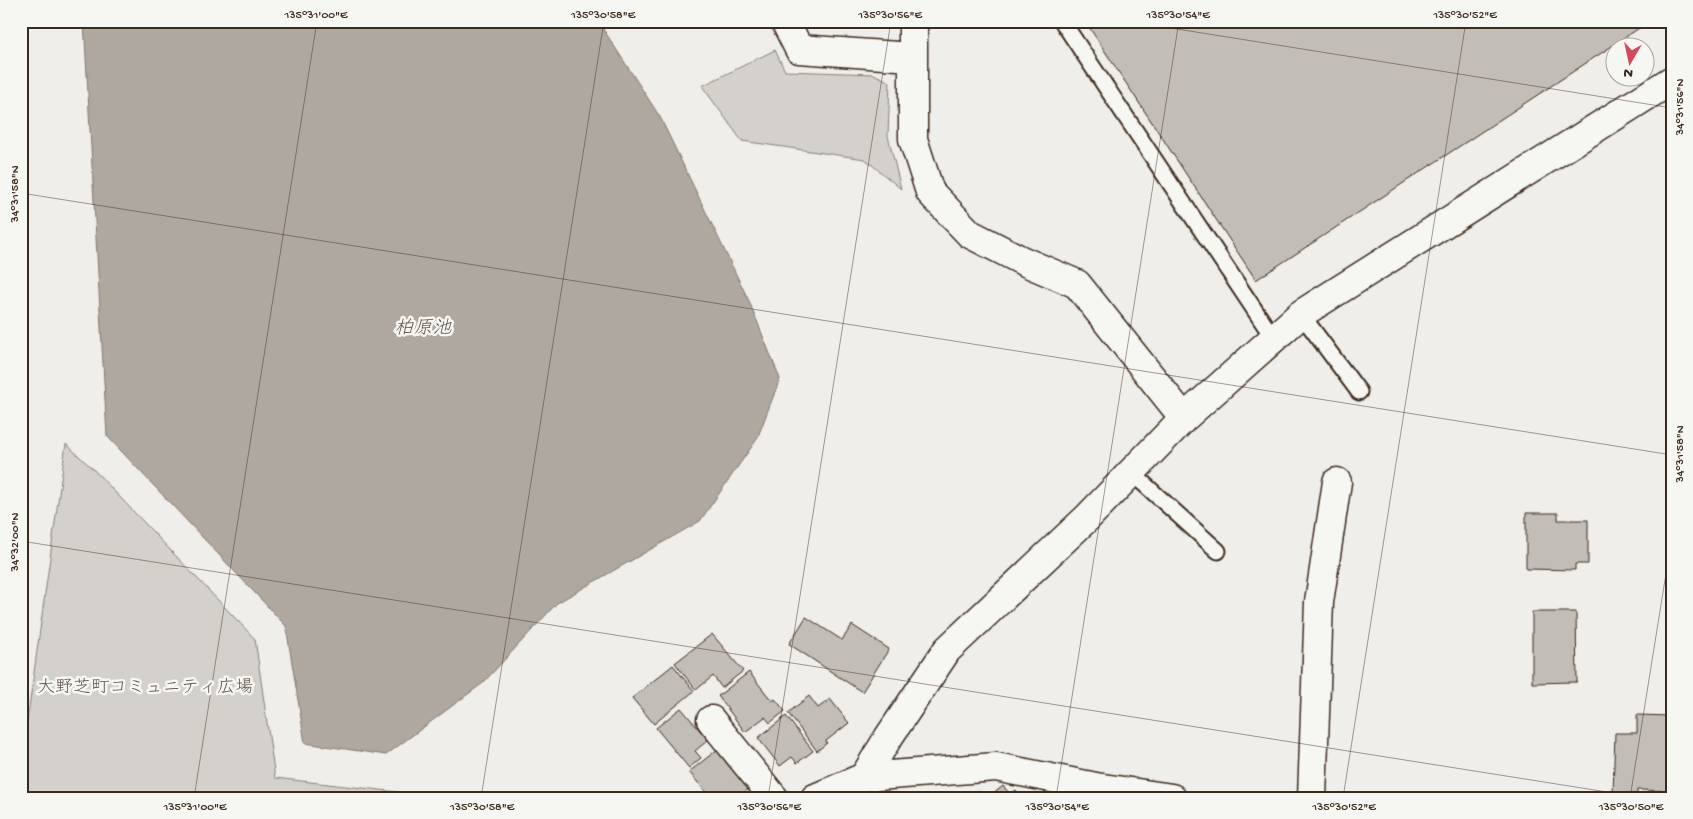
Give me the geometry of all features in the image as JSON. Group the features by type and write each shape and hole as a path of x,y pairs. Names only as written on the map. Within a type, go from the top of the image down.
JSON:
{"street":[{"path":"785,21 799,49 912,57"},
{"path":"913,21 913,139 930,192 970,234 1023,261 1077,284 1184,418"},
{"path":"864,777 892,731 947,650 1087,518 1184,418 1301,314 1672,80"},
{"path":"1312,798 1319,602 1337,482"},
{"path":"711,720 774,798"},
{"path":"815,798 864,777 996,767 1099,792 1172,798"}],"lane":[{"path":"1062,21 1274,339"},
{"path":"1301,314 1359,392"},
{"path":"1131,472 1218,550"}],"green space":[{"path":"775,50 785,71 874,74 890,82 888,136 901,189 865,159 742,141 702,86"},
{"name":"大野芝町コミュニティ広場","path":"66,444 93,469 255,639 275,778 398,792 402,798 21,798 21,765"}],"water":[{"name":"柏原池","path":"84,21 598,21 660,117 749,301 780,379 757,439 700,521 557,603 483,683 386,755 305,743 286,626 107,436"}],"building":[{"path":"1085,21 1650,21 1624,38 1606,38 1606,50 1256,280"},
{"path":"1526,513 1558,513 1558,520 1588,520 1588,564 1575,564 1575,570 1526,569"},
{"path":"1532,612 1576,612 1577,682 1532,683"},
{"path":"806,617 842,640 852,625 889,649 862,692 789,644"},
{"path":"712,634 743,671 722,688 713,676 696,690 675,663"},
{"path":"673,665 694,691 654,724 632,698"},
{"path":"749,672 772,701 775,699 785,711 770,723 765,717 745,732 718,696"},
{"path":"809,696 818,708 830,699 849,723 826,741 827,743 817,751 788,713"},
{"path":"681,708 708,740 695,751 701,758 689,768 656,728"},
{"path":"1637,715 1672,716 1671,791 1637,790 1637,794 1613,794 1615,733 1637,733"},
{"path":"786,716 813,751 797,763 792,757 780,766 758,738"},
{"path":"718,749 750,788 737,798 711,798 689,772"},
{"path":"1003,786 1010,794 1016,790 1022,798 988,798"},
{"path":"979,791 984,798 971,798"}]}
